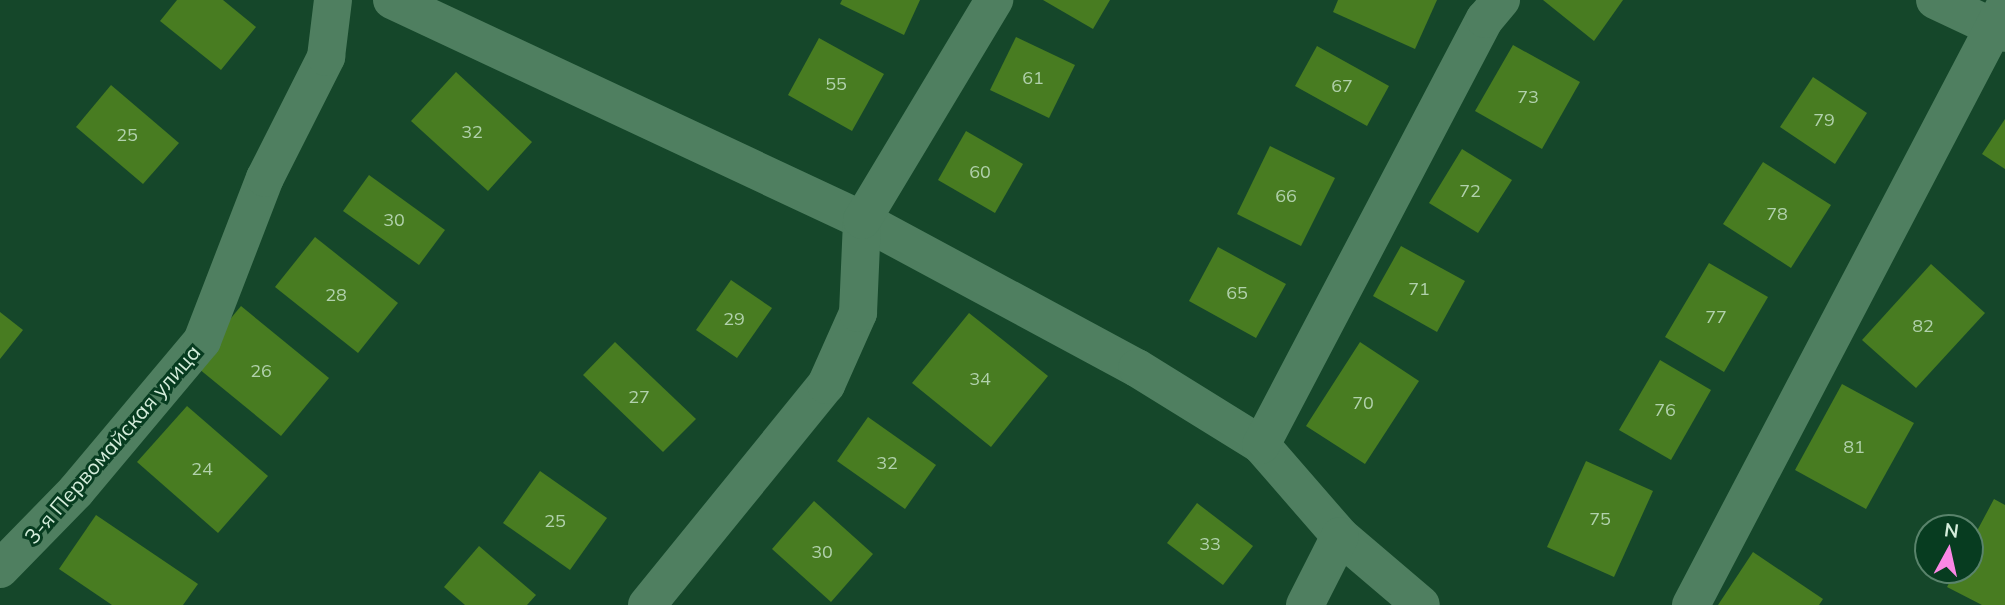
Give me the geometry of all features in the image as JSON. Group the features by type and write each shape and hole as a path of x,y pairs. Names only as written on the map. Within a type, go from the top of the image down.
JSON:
{"street":[{"name":"3-я Первомайская улица","path":"0,569 76,491 202,341 265,178 326,57 333,0"},
{"path":"392,0 862,220 1137,368 1261,445 1340,536 1421,605"},
{"path":"648,605 826,386 858,313 862,220 994,0"},
{"path":"1261,445 1485,19 1501,0"},
{"path":"1692,605 2002,22 1935,0"},
{"path":"1304,605 1340,536"}],"building":[{"path":"177,0 223,0 256,27 221,70 160,21"},
{"path":"842,0 920,0 904,35 840,4"},
{"path":"1043,0 1110,0 1093,29"},
{"path":"1338,0 1437,0 1415,49 1333,12"},
{"path":"1543,0 1623,0 1594,41"},
{"path":"1016,37 1075,65 1049,118 990,90"},
{"path":"819,38 884,74 852,131 788,95"},
{"path":"1513,45 1580,82 1542,149 1475,111"},
{"path":"1317,46 1389,86 1367,126 1295,86"},
{"path":"456,72 532,142 488,191 411,121"},
{"path":"1813,77 1867,113 1835,164 1780,127"},
{"path":"111,85 179,143 143,184 76,127"},
{"path":"2005,119 2005,169 1982,154"},
{"path":"966,131 1023,164 995,213 938,180"},
{"path":"1270,146 1335,178 1301,246 1237,214"},
{"path":"1462,149 1512,180 1478,233 1429,203"},
{"path":"1763,162 1831,205 1791,268 1723,224"},
{"path":"369,175 445,230 419,265 343,211"},
{"path":"315,237 398,303 358,353 275,287"},
{"path":"1401,246 1465,281 1437,332 1373,296"},
{"path":"1218,247 1286,284 1256,338 1189,301"},
{"path":"1709,263 1768,297 1724,372 1665,337"},
{"path":"1931,264 1985,313 1916,388 1862,340"},
{"path":"731,280 772,308 737,358 696,330"},
{"path":"241,306 329,378 281,436 193,364"},
{"path":"0,312 23,330 0,359"},
{"path":"969,313 1048,376 991,447 912,383"},
{"path":"615,342 696,419 663,452 583,375"},
{"path":"1360,342 1419,381 1365,464 1306,426"},
{"path":"1660,360 1711,390 1671,460 1619,430"},
{"path":"1842,384 1914,423 1866,509 1795,470"},
{"path":"187,406 268,476 218,533 137,462"},
{"path":"868,417 936,465 905,509 837,461"},
{"path":"1586,461 1653,491 1614,577 1547,547"},
{"path":"540,471 607,518 570,570 503,523"},
{"path":"1994,499 2005,505 2005,605 1982,605 1947,587 1949,584 1984,584 1984,518"},
{"path":"814,501 873,554 831,602 772,549"},
{"path":"1197,503 1253,546 1223,585 1167,543"},
{"path":"96,515 198,584 183,605 112,605 59,569"},
{"path":"479,546 536,595 527,605 465,605 444,587"},
{"path":"1753,552 1823,599 1819,605 1718,605"}]}
